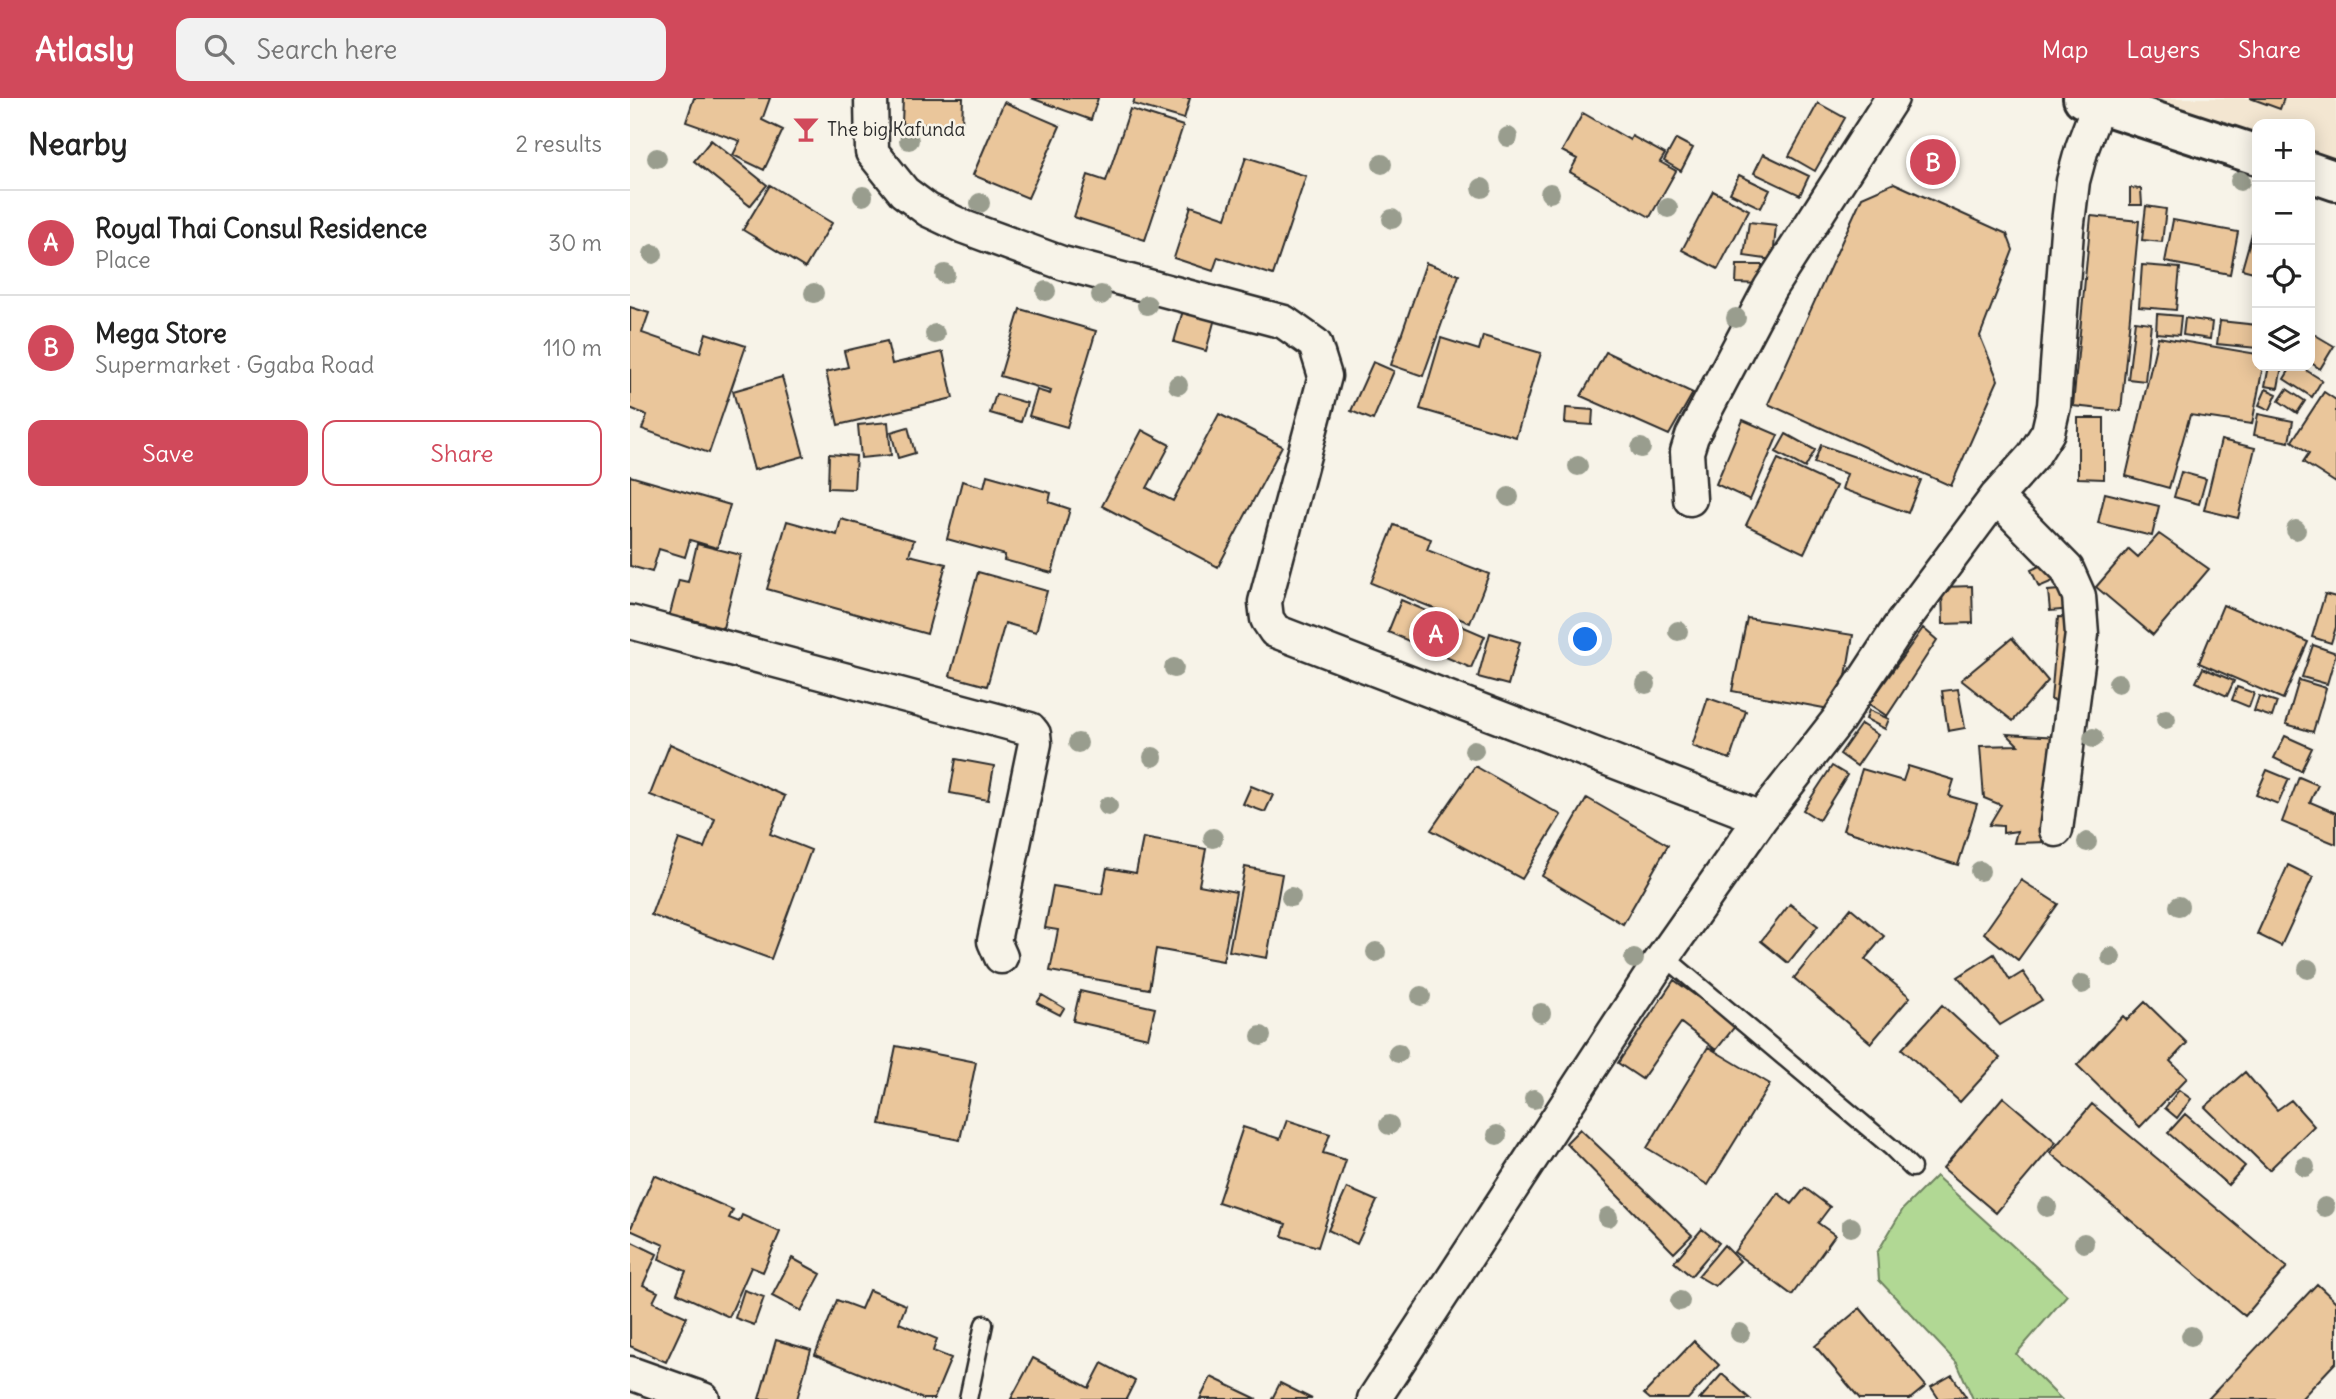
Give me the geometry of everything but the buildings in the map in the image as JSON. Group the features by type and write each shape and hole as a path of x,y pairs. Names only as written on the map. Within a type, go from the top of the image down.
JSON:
{"main road":[{"path":"2095,100 2252,153"},
{"path":"2315,174 2336,181"}],"street":[{"path":"870,98 872,152 904,192 928,210 964,227 1062,263 1284,322 1315,344 1325,376 1265,602 1267,619 1276,631 1761,818"},
{"path":"1690,499 1687,452 1692,436 1770,288 1892,98"},
{"path":"1374,1399 1664,956 1761,818 1839,720 1899,627 1996,497 2033,456 2048,432 2054,406 2073,181 2095,100"},
{"path":"1996,497 2067,569 2079,596 2082,634 2056,830"},
{"path":"630,622 1030,729 1035,743 994,941 1001,957"},
{"path":"630,1373 704,1399"}],"lane":[{"path":"1664,956 1892,1148 1912,1168"},
{"path":"968,1399 984,1324"}],"shaded area":[{"path":"2102,98 2336,98 2336,181 2315,174 2315,119 2252,119 2252,153"}],"green space":[{"path":"1936,1176 2067,1295 2016,1354 2061,1399 1973,1399 1957,1363 1879,1280 1877,1253 1903,1209"}],"place":[{"name":"The big Kafunda","path":"806,129"},
{"name":"Mega Store","path":"1933,162"},
{"name":"Royal Thai Consul Residence","path":"1436,634"}]}
